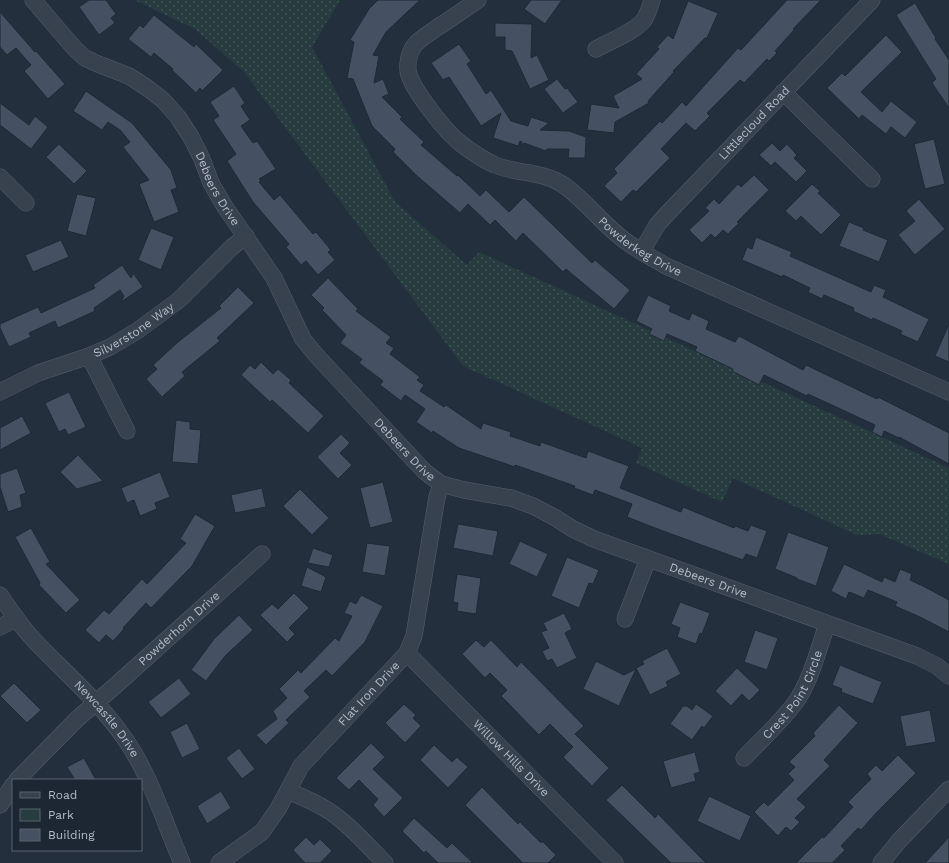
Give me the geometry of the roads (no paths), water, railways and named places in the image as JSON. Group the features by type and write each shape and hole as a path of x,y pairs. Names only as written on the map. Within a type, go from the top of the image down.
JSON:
{"street":[{"name":"Debeers Drive","path":"33,0 75,49 85,58 128,76 146,87 163,100 178,117 192,137 211,182 225,207 274,278 303,339 311,350 424,471 441,484 464,490 511,498 526,503 554,516 573,529 594,539 917,656 937,666 949,676"},
{"name":"Powderkeg Drive","path":"478,0 424,37 414,46 408,58 408,74 415,87 443,126 458,142 478,156 496,165 514,171 548,177 562,184 576,195 617,235 631,246 666,266 949,392"},
{"path":"596,49 633,29 644,20 652,0"},
{"name":"Littlecloud Road","path":"642,251 657,225 665,216 872,0"},
{"path":"783,92 872,179"},
{"path":"0,177 26,203"},
{"name":"Silverstone Way","path":"0,392 38,373 89,356 110,347 137,331 179,300 232,247 246,236"},
{"path":"89,356 127,431"},
{"name":"Flat Iron Drive","path":"220,863 262,832 278,809 301,766 407,653 414,636 436,497 441,484"},
{"name":"Powderhorn Drive","path":"18,779 77,719 262,554"},
{"path":"625,619 648,559"},
{"name":"Newcastle Drive","path":"0,595 16,619 32,638 96,703 126,740 139,762 152,790 182,863"},
{"path":"0,627 16,619"},
{"name":"Crest Point Circle","path":"744,758 775,727 795,703 803,690 827,624"},
{"name":"Willow Hills Drive","path":"407,653 615,863"},
{"path":"0,805 12,787"},
{"path":"881,863 898,842 949,789"},
{"path":"288,791 314,802 333,814 352,830 385,863"}]}
